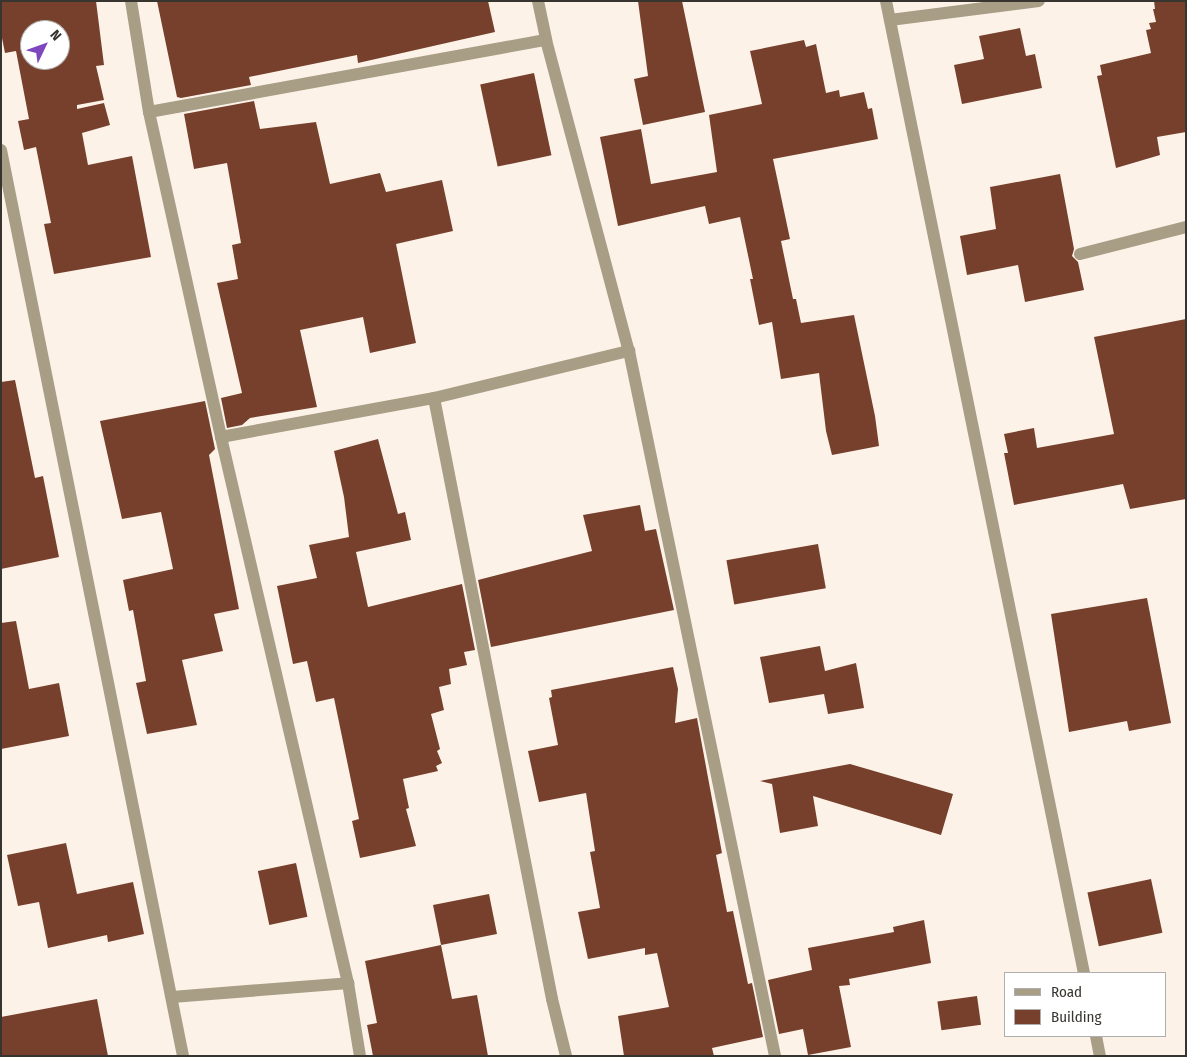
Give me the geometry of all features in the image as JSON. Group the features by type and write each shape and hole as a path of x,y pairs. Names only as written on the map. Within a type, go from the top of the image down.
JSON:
{"street":[{"path":"131,1 149,112 221,437 348,983 360,1056"},
{"path":"538,1 546,40 629,351 775,1056"},
{"path":"886,1 1084,972"},
{"path":"890,20 1040,1"},
{"path":"149,112 546,40"},
{"path":"1,150 183,1056"},
{"path":"1080,254 1186,227"},
{"path":"221,437 434,398 629,351"},
{"path":"434,398 550,989 566,1056"},
{"path":"172,997 348,983"},
{"path":"1096,1037 1100,1056"}],"building":[{"path":"1,1 96,1 104,65 96,66 104,100 77,105 77,109 104,103 110,125 82,133 88,165 132,156 151,257 54,274 44,224 51,223 36,147 24,150 18,121 29,119 16,51 5,53 1,33"},
{"path":"157,1 488,1 495,32 358,63 357,55 249,77 251,85 181,98 177,97"},
{"path":"638,1 682,1 705,112 643,125 634,79 648,76"},
{"path":"1154,1 1186,1 1186,132 1157,137 1160,155 1116,168 1097,76 1102,75 1100,65 1151,53 1146,30 1151,29 1149,23 1156,22 1153,9 1155,9"},
{"path":"1020,28 1026,56 1035,54 1042,88 962,104 954,65 984,59 979,36"},
{"path":"804,40 806,47 816,44 826,93 839,90 840,97 864,92 868,109 872,108 878,139 773,159 790,239 781,241 793,299 796,299 801,323 854,315 875,416 879,446 832,455 826,431 819,373 781,379 772,322 759,325 750,279 753,279 740,217 709,224 705,206 618,226 600,137 641,129 651,184 717,172 709,115 762,104 750,51"},
{"path":"534,73 551,155 498,167 480,84"},
{"path":"254,101 260,129 316,122 330,184 380,173 386,192 442,180 453,231 396,244 416,343 370,353 363,317 300,330 317,407 250,418 242,425 227,428 221,398 242,393 217,283 238,279 232,245 241,243 227,163 194,169 184,114"},
{"path":"1060,174 1074,249 1072,256 1078,262 1084,290 1025,302 1018,265 967,275 960,236 996,229 990,187"},
{"path":"1186,319 1186,499 1130,509 1123,484 1014,505 1004,453 1008,453 1004,434 1034,428 1037,448 1114,434 1094,337"},
{"path":"15,380 35,478 43,476 59,557 1,569 1,382"},
{"path":"205,401 215,449 209,455 239,609 214,614 223,651 182,660 197,725 147,734 136,683 146,681 133,610 129,611 123,580 173,569 161,512 122,519 100,421"},
{"path":"378,439 398,514 405,512 411,540 356,552 368,607 462,584 475,650 464,652 467,665 449,669 451,684 439,687 444,710 431,714 440,749 437,751 442,763 436,766 438,771 403,779 409,808 406,809 416,846 360,858 352,821 359,819 334,698 316,702 307,661 293,664 277,586 317,578 309,545 349,537 344,497 334,451"},
{"path":"640,505 645,531 656,529 674,610 491,647 478,580 592,551 583,515"},
{"path":"818,544 826,588 734,604 726,560"},
{"path":"1147,598 1171,723 1129,731 1127,721 1069,732 1051,614"},
{"path":"16,621 29,689 59,683 69,736 1,749 1,623"},
{"path":"820,646 825,671 856,663 864,708 828,714 824,694 769,703 760,657"},
{"path":"673,667 678,689 675,723 697,718 722,853 716,855 727,912 733,911 748,984 752,983 763,1037 712,1048 714,1056 624,1056 618,1016 669,1007 657,953 645,955 645,948 588,959 578,912 600,908 590,852 595,851 586,793 539,802 528,751 558,745 549,698 552,697 551,690"},
{"path":"850,764 953,794 941,835 813,796 818,826 780,833 772,784 760,781"},
{"path":"66,843 77,894 133,882 144,934 108,942 107,935 48,948 39,902 18,906 7,855"},
{"path":"296,863 307,917 269,925 258,871"},
{"path":"1151,879 1162,933 1099,946 1087,893"},
{"path":"489,894 497,934 441,945 433,905"},
{"path":"924,920 931,963 849,979 850,985 839,986 851,1047 808,1055 803,1029 779,1034 768,980 812,970 808,948 894,932 893,927"},
{"path":"441,945 452,999 477,995 488,1056 373,1056 367,1025 377,1023 365,961"},
{"path":"977,996 981,1025 941,1030 937,1002"},
{"path":"97,999 108,1056 1,1056 1,1017"}]}
